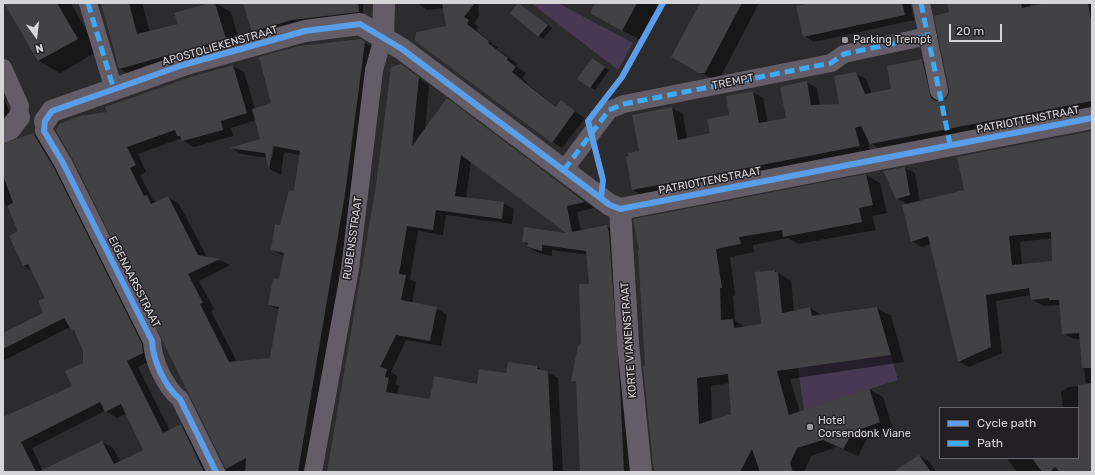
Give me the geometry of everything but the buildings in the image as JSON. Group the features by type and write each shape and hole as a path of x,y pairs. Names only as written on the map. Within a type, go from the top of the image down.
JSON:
{"street":[{"path":"88,3 114,90"},
{"name":"RUBENSSTRAAT","path":"313,472 350,269 374,70 383,38 384,3"},
{"path":"921,3 939,91"},
{"name":"APOSTOLIEKENSTRAAT","path":"45,121 52,111 183,65 305,31 360,24 383,38"},
{"name":"TREMPT","path":"564,170 609,110 624,104 831,63 844,54 928,36"},
{"path":"383,38 402,49 610,205 620,209"},
{"path":"3,68 20,106 19,117 10,129 3,132"},
{"name":"PATRIOTTENSTRAAT","path":"620,209 1092,118"},
{"name":"EIGENAARSSTRAAT","path":"45,121 44,131 63,163 152,341 152,353 171,392 180,399 216,472"},
{"name":"KORTE VIANENSTRAAT","path":"620,209 628,344 641,472"}],"shaded area":[{"path":"531,3 558,3 633,43 618,70"},
{"path":"891,355 898,380 804,410 798,368"}],"marked path":[{"path":"88,3 114,90"},
{"path":"921,3 950,144"},
{"path":"564,170 609,110 624,104 831,63 844,54 928,36"}],"cycle path":[{"path":"601,198 603,180 588,121 622,77 663,3"},
{"path":"216,472 180,399 169,388 165,381 157,365 152,341 63,163 44,131 45,121 52,111 183,65 305,31 360,24 402,49 610,205 620,209 1092,118"}],"place":[{"name":"Parking Trempt","path":"845,40"},
{"name":"Hotel Corsendonk Viane","path":"810,427"}]}
